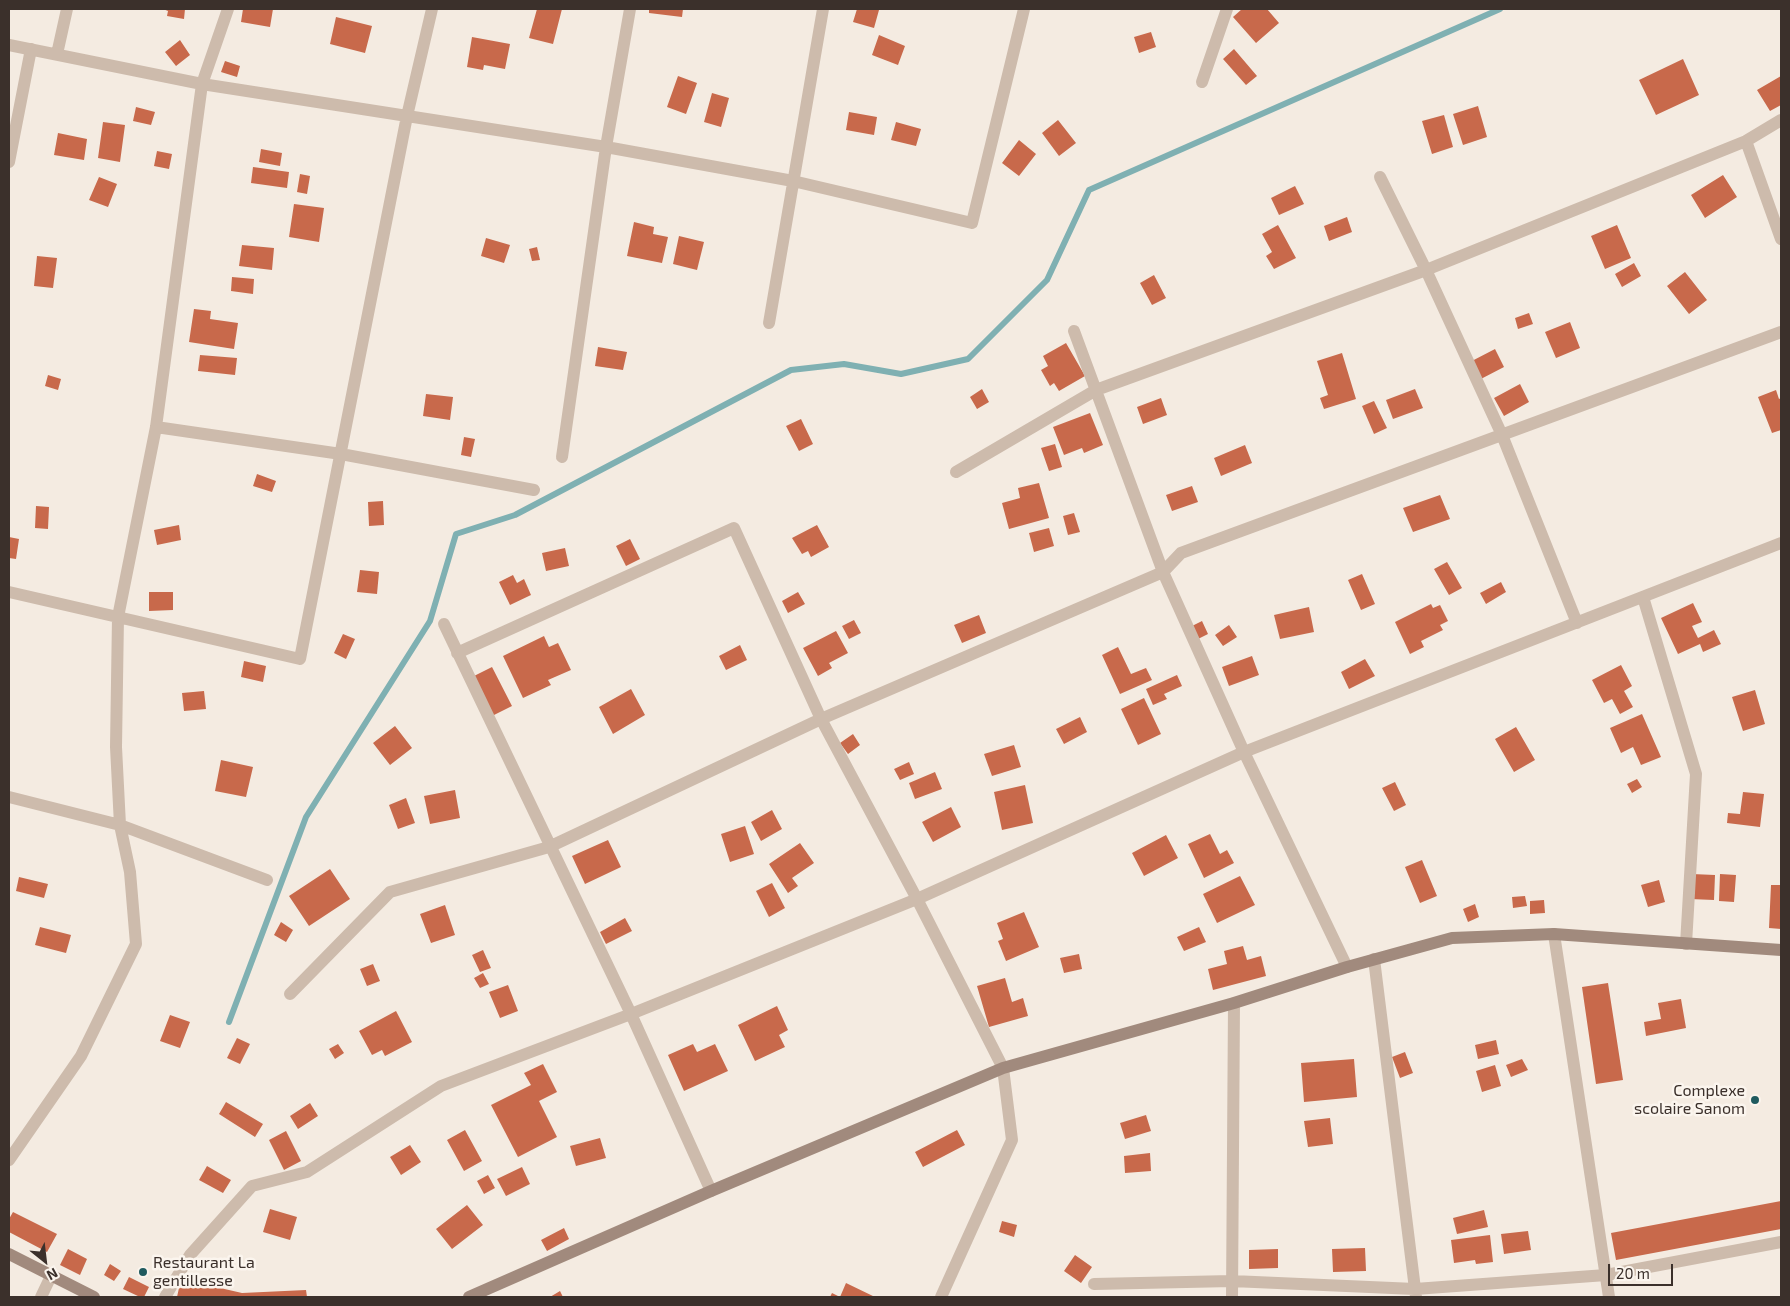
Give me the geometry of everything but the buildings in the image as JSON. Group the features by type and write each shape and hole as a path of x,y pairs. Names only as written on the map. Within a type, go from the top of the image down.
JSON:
{"street":[{"path":"57,54 67,9"},
{"path":"9,1160 81,1056 136,944 130,872 120,825 116,747 118,617 156,427 202,84 228,9"},
{"path":"9,592 300,659 407,116 432,9"},
{"path":"562,457 606,147 630,9"},
{"path":"768,323 823,9"},
{"path":"9,44 202,84 606,147 793,181 972,223 1024,9"},
{"path":"1202,82 1228,9"},
{"path":"9,162 31,49"},
{"path":"956,472 1096,390 1426,270 1746,142 1781,120"},
{"path":"1746,142 1781,239"},
{"path":"1380,177 1426,270 1502,435 1577,623"},
{"path":"1074,331 1163,572 1244,752 1347,967"},
{"path":"290,994 390,892 549,847 821,719 1163,572 1181,553 1781,332"},
{"path":"156,427 341,454 534,490"},
{"path":"457,653 734,528 821,719 917,899 1003,1068 1012,1140 941,1297"},
{"path":"165,1297 190,1255 252,1186 307,1172 441,1086 631,1014 917,899 1244,752 1781,543"},
{"path":"1643,597 1696,774 1686,944"},
{"path":"444,624 549,847 631,1014 711,1191"},
{"path":"9,797 120,825 267,880"},
{"path":"1554,934 1609,1297"},
{"path":"469,1297 711,1191 1003,1068 1234,1003 1347,967 1452,938 1554,934 1781,950"},
{"path":"1374,959 1416,1293"},
{"path":"1232,1297 1234,1003"},
{"path":"1094,1284 1232,1280 1416,1293 1606,1275 1781,1242"},
{"path":"9,1254 94,1297"},
{"path":"41,1297 51,1276"}],"waterway":[{"path":"229,1022 306,817 430,621 456,534 515,515 791,370 844,364 901,374 968,359 1047,280 1089,190 1500,9"}],"place":[{"name":"Complexe scolaire Sanom","path":"1755,1100"},
{"name":"Restaurant La gentillesse","path":"143,1272"}]}
